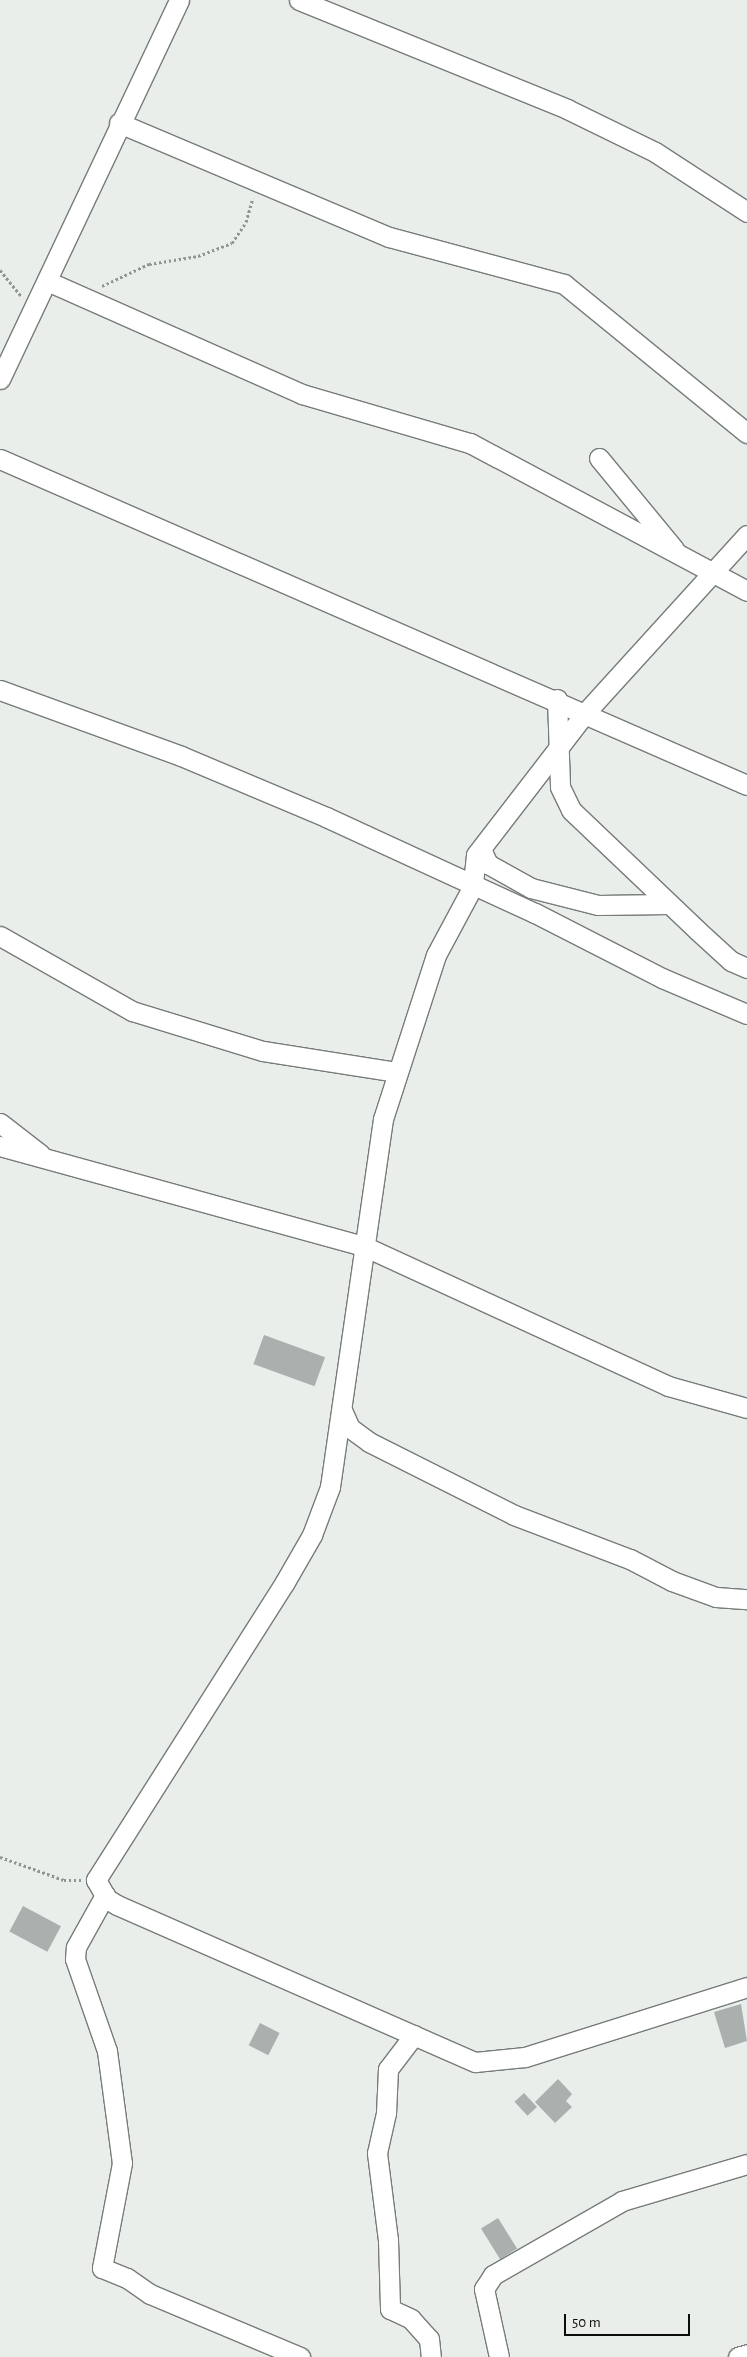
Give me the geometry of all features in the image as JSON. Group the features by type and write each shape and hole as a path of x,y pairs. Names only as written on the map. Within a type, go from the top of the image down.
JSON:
{"street":[{"path":"0,380 47,282 118,123 180,0"},
{"path":"299,0 567,109 655,152 747,212"},
{"path":"118,123 234,170 388,237 564,284 747,433"},
{"path":"47,282 302,394 470,444 709,573 747,591"},
{"path":"599,458 683,559"},
{"path":"0,459 557,699 747,785"},
{"path":"300,2357 150,2294 127,2278 102,2268 122,2163 107,2051 75,1959 76,1946 100,1888 312,1535 330,1488 383,1119 436,955 473,886 476,855 586,712 709,573 747,535"},
{"path":"0,690 181,756 326,817 662,978 747,1014"},
{"path":"557,699 560,787 571,810 731,961 747,968"},
{"path":"481,848 488,864 531,888 598,905 669,904"},
{"path":"0,936 132,1011 263,1051 397,1072"},
{"path":"0,1123 49,1160"},
{"path":"0,1146 366,1247 668,1386 747,1408"},
{"path":"342,1410 350,1428 369,1442 514,1515 630,1559 672,1581 716,1597 747,1600"},
{"path":"100,1888 122,1908 474,2062 494,2062 572,2043 621,2023 747,1987"},
{"path":"414,2035 388,2069 386,2113 377,2153 388,2240 390,2309 411,2319 429,2339 431,2357"},
{"path":"499,2357 484,2289 493,2275 622,2202 747,2164"},
{"path":"738,2357 747,2354"}],"path":[{"path":"78,296 149,264 198,256 232,243 246,222 253,198 234,170"},
{"path":"0,270 32,313"},
{"path":"0,1857 64,1880 100,1888"}],"building":[{"path":"264,1335 325,1357 314,1386 253,1364"},
{"path":"23,1906 61,1926 47,1952 9,1932"},
{"path":"741,2004 747,2041 725,2048 714,2012"},
{"path":"260,2023 280,2033 268,2055 249,2045"},
{"path":"558,2079 572,2094 566,2101 572,2107 555,2123 535,2102"},
{"path":"524,2093 537,2107 527,2116 514,2102"},
{"path":"498,2218 517,2249 500,2259 481,2229"}]}
